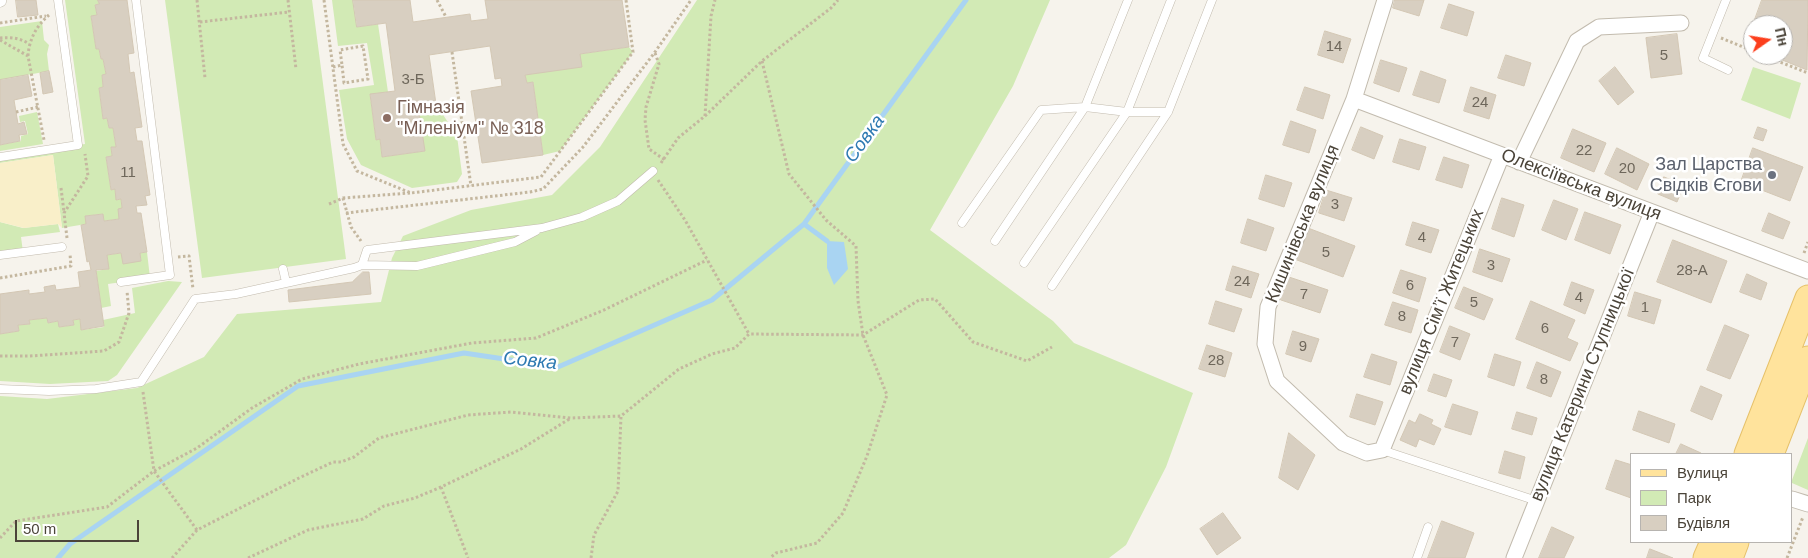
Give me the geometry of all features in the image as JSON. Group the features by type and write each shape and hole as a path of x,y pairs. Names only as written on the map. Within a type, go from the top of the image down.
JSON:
{"main road":[{"path":"1747,453 1808,298"},
{"path":"1771,453 1808,359"},
{"path":"1706,558 1712,543"},
{"path":"1730,558 1736,543"}],"street":[{"name":"Кишинівська вулиця","path":"1382,450 1367,453 1344,443 1276,381 1265,344 1268,307 1354,99 1385,0"},
{"path":"1519,162 1577,41 1599,27 1681,23"},
{"name":"Олексіївська вулиця","path":"1354,99 1808,271"},
{"name":"вулиця Сімʼї Житецьких","path":"1382,450 1502,155"},
{"name":"вулиця Катерини Ступницької","path":"1514,558 1652,212"},
{"path":"1793,499 1808,504"}],"lane":[{"path":"124,282 170,275 136,0"},
{"path":"994,241 1085,107 1128,0"},
{"path":"1024,263 1127,112 1171,0"},
{"path":"1052,286 1168,112 1212,0"},
{"path":"1726,0 1704,58 1728,70"},
{"path":"0,157 78,146 58,3"},
{"path":"962,223 1041,110 1085,107 1127,112 1168,112"},
{"path":"362,264 367,250 542,228 582,217 618,201 653,171"},
{"path":"0,389 50,391 96,389 141,382 195,300 236,294 354,268 362,264 417,266 515,242 542,228"},
{"path":"0,255 65,248"},
{"path":"283,269 286,282"},
{"path":"1382,450 1537,501"},
{"path":"1417,558 1428,527"}],"path":[{"path":"197,0 205,78"},
{"path":"288,0 296,69"},
{"path":"324,0 343,144 357,171 411,193"},
{"path":"437,0 446,17"},
{"path":"329,204 343,198 411,193 541,178 633,52 626,0"},
{"path":"346,213 543,189 583,148 655,52 691,0"},
{"path":"705,116 711,16 715,0"},
{"path":"749,334 685,220 653,171 664,160 678,138 705,116 762,62 831,8 838,0"},
{"path":"45,145 28,56 29,44 42,21 58,3"},
{"path":"200,22 289,12"},
{"path":"0,23 48,16"},
{"path":"1714,35 1743,47"},
{"path":"0,39 9,37 25,41 29,44"},
{"path":"0,39 28,56"},
{"path":"363,46 368,80 344,83 342,66 340,50 363,46"},
{"path":"452,52 471,186"},
{"path":"655,52 659,64 646,106 645,120 649,149 664,160"},
{"path":"762,62 789,174 826,220 856,246 858,301 863,335 887,395 867,456 843,513 817,543 776,553 770,558"},
{"path":"1788,65 1808,73"},
{"path":"333,67 342,66"},
{"path":"16,112 38,107"},
{"path":"64,213 88,176 83,146"},
{"path":"61,188 68,240"},
{"path":"343,198 351,227 367,250"},
{"path":"1804,254 1808,242"},
{"path":"0,278 71,266 65,248"},
{"path":"189,256 195,300"},
{"path":"0,538 16,521 107,507 154,471 197,448 252,408 302,378 359,364 472,344 536,338 604,310 707,260"},
{"path":"0,356 104,351 119,342 129,313 124,282"},
{"path":"172,558 197,530 333,462 341,462 354,457 379,438 468,415 511,412 571,418 621,416 679,369 712,354 735,348 749,334 863,335 919,300 935,299 973,342 1027,361 1052,347"},
{"path":"141,382 154,471 197,530"},
{"path":"592,558 594,535 618,491 621,416"},
{"path":"248,558 308,530 363,519 384,506 415,498 441,487 521,449 571,418"},
{"path":"441,487 468,558"},
{"path":"1793,543 1808,504"},
{"path":"1787,558 1793,543"}],"green space":[{"path":"65,0 98,0 99,4 95,5 97,15 91,17 96,48 99,49 101,59 103,59 106,74 102,75 103,87 99,88 103,119 107,118 109,128 113,128 116,147 111,148 112,156 106,157 111,190 115,189 117,200 121,199 122,208 119,219 104,221 102,214 86,216 86,224 62,228 53,155 0,163 0,157 85,144"},
{"path":"165,0 312,0 346,259 202,278"},
{"path":"332,0 353,0 357,27 378,24 388,92 370,95 376,140 380,139 382,157 424,151 418,106 436,104 457,136 462,174 457,182 412,188 361,165 347,139 339,90 374,85 367,43 338,46"},
{"path":"697,0 1050,0 1013,86 930,230 1053,321 1074,343 1193,393 1166,467 1126,545 1109,558 0,558 0,396 47,399 137,388 204,357 237,314 381,302 392,258 403,236 471,210 552,195 600,147"},
{"path":"42,21 44,40 49,45 47,54 49,71 0,80 0,27"},
{"path":"629,47 633,52 560,151 543,155 533,82 527,83 525,75 580,54"},
{"path":"1753,67 1801,83 1790,119 1741,100"},
{"path":"37,112 43,144 0,151 0,145 21,141 21,136 28,134 25,121 20,122 19,116"},
{"path":"0,222 23,228 58,224 60,232 21,237 23,252 0,255"},
{"path":"147,252 150,278 108,284 111,306 101,308 96,271 108,269 107,255 121,253 141,261 140,253"},
{"path":"168,281 182,282 117,375 108,381 50,384 0,381 0,334 19,331 18,325 30,324 29,320 47,318 48,323 58,321 60,327 74,325 73,320 80,319 82,330 104,327 103,320 135,313 132,288"},
{"path":"1808,438 1808,490 1793,483 1793,477"}],"sand":[{"path":"53,155 62,228 58,224 24,228 0,222 0,163"}],"water":[{"path":"827,241 844,242 848,269 834,285 827,268"}],"building":[{"path":"16,0 36,0 38,15 18,17"},
{"path":"98,0 127,0 134,53 128,54 130,73 134,72 142,127 135,128 137,141 142,141 150,195 145,196 147,205 136,206 137,213 141,213 147,252 140,253 141,261 123,264 121,253 107,255 109,269 96,270 104,326 81,330 80,319 73,320 74,325 59,327 58,321 48,323 47,318 29,320 30,324 18,325 19,331 0,334 0,294 29,290 29,294 45,292 44,287 55,285 56,290 80,287 78,272 91,270 89,261 87,262 81,225 86,224 85,216 103,214 104,221 119,219 118,209 122,208 121,199 116,200 115,189 111,190 106,157 112,156 111,147 116,147 113,128 109,128 107,118 103,119 99,88 103,87 102,75 106,74 99,49 96,49 91,16 97,15 95,5 99,4"},
{"path":"353,0 410,0 413,22 470,14 471,21 488,19 485,0 622,0 629,47 580,54 582,67 525,75 527,83 533,82 543,155 482,163 471,91 502,86 501,78 495,79 490,46 429,55 436,104 418,106 425,151 382,157 380,139 376,140 370,94 395,91 386,23 357,27"},
{"path":"1395,0 1424,0 1419,16 1393,8"},
{"path":"1762,0 1808,0 1807,70 1793,64 1793,15 1757,15"},
{"path":"1449,4 1474,12 1467,36 1441,28"},
{"path":"1325,31 1351,39 1343,63 1318,55"},
{"path":"1677,34 1682,74 1651,78 1646,38"},
{"path":"1506,55 1531,63 1524,86 1498,78"},
{"path":"1381,60 1407,68 1399,92 1374,83"},
{"path":"1615,67 1634,92 1618,105 1599,81"},
{"path":"49,71 53,92 43,94 40,73"},
{"path":"1421,71 1446,80 1439,103 1413,95"},
{"path":"28,75 32,96 14,100 18,124 24,122 27,134 19,135 20,141 0,145 0,80"},
{"path":"1305,87 1330,95 1323,119 1297,110"},
{"path":"1471,87 1496,95 1489,119 1464,111"},
{"path":"1291,121 1316,130 1309,153 1283,145"},
{"path":"1361,127 1383,136 1374,159 1352,150"},
{"path":"1758,127 1767,130 1763,141 1754,138"},
{"path":"1573,129 1606,143 1594,172 1561,158"},
{"path":"1400,139 1426,147 1419,170 1393,162"},
{"path":"1617,148 1649,164 1637,190 1605,174"},
{"name":"Зал Царства Свідків Єгови","path":"1753,148 1803,167 1790,201 1741,182"},
{"path":"1444,157 1469,165 1462,188 1436,180"},
{"path":"1266,175 1292,183 1284,207 1259,199"},
{"path":"1664,177 1684,185 1677,202 1658,194"},
{"path":"1326,190 1352,198 1344,221 1319,213"},
{"path":"1502,198 1524,205 1514,237 1492,229"},
{"path":"1554,200 1578,209 1566,240 1542,230"},
{"path":"1585,212 1621,225 1610,254 1575,240"},
{"path":"1769,213 1790,222 1783,239 1762,231"},
{"path":"1248,219 1274,228 1266,251 1241,243"},
{"path":"1413,222 1439,230 1431,253 1406,245"},
{"path":"1308,228 1355,246 1343,277 1297,260"},
{"path":"1673,240 1727,261 1711,303 1657,282"},
{"path":"1480,249 1510,259 1502,282 1473,272"},
{"path":"1233,266 1259,274 1251,298 1226,290"},
{"path":"1401,270 1426,278 1419,302 1393,293"},
{"path":"363,272 369,272 371,294 289,302 288,290 352,282"},
{"path":"1747,274 1767,283 1761,300 1740,292"},
{"path":"1289,277 1328,290 1320,313 1281,300"},
{"path":"1572,282 1594,290 1585,314 1564,305"},
{"path":"1464,287 1493,299 1484,320 1455,308"},
{"path":"1635,292 1661,300 1654,324 1628,316"},
{"path":"1216,301 1242,309 1234,332 1209,324"},
{"path":"1531,301 1575,320 1567,338 1578,343 1570,361 1516,339"},
{"path":"1393,302 1418,310 1411,333 1385,325"},
{"path":"1725,325 1749,335 1730,379 1707,370"},
{"path":"1450,326 1470,334 1460,360 1440,352"},
{"path":"1293,331 1319,339 1311,362 1286,354"},
{"path":"1207,345 1232,353 1225,377 1199,369"},
{"path":"1372,354 1397,362 1390,385 1364,377"},
{"path":"1495,354 1521,362 1514,386 1488,377"},
{"path":"1537,362 1561,372 1551,397 1527,388"},
{"path":"1434,374 1452,380 1446,397 1428,391"},
{"path":"1701,386 1722,395 1712,420 1691,411"},
{"path":"1357,394 1383,402 1375,425 1350,417"},
{"path":"1453,404 1478,412 1471,435 1445,427"},
{"path":"1639,411 1675,424 1669,443 1633,430"},
{"path":"1517,412 1537,418 1532,435 1512,429"},
{"path":"1420,414 1433,420 1431,424 1441,429 1434,445 1419,439 1416,447 1400,440 1409,420 1415,423"},
{"path":"1289,433 1315,455 1298,490 1279,478"},
{"path":"1681,444 1701,453 1676,453"},
{"path":"1505,451 1525,457 1520,479 1499,473"},
{"path":"1616,460 1630,464 1630,498 1606,489"},
{"path":"1223,513 1241,538 1217,555 1200,529"},
{"path":"1442,521 1474,533 1465,558 1428,558"},
{"path":"1552,527 1574,537 1564,558 1539,558"},
{"path":"1650,549 1673,558 1647,558"}],"waterway":[{"name":"Совка","path":"58,558 70,544 298,386 464,353 558,367 712,300 804,224 966,0"},
{"path":"804,224 827,241"}],"place":[{"name":"Гімназія \"Міленіум\" № 318","path":"387,118"},
{"name":"Зал Царства Свідків Єгови","path":"1772,175"}]}
